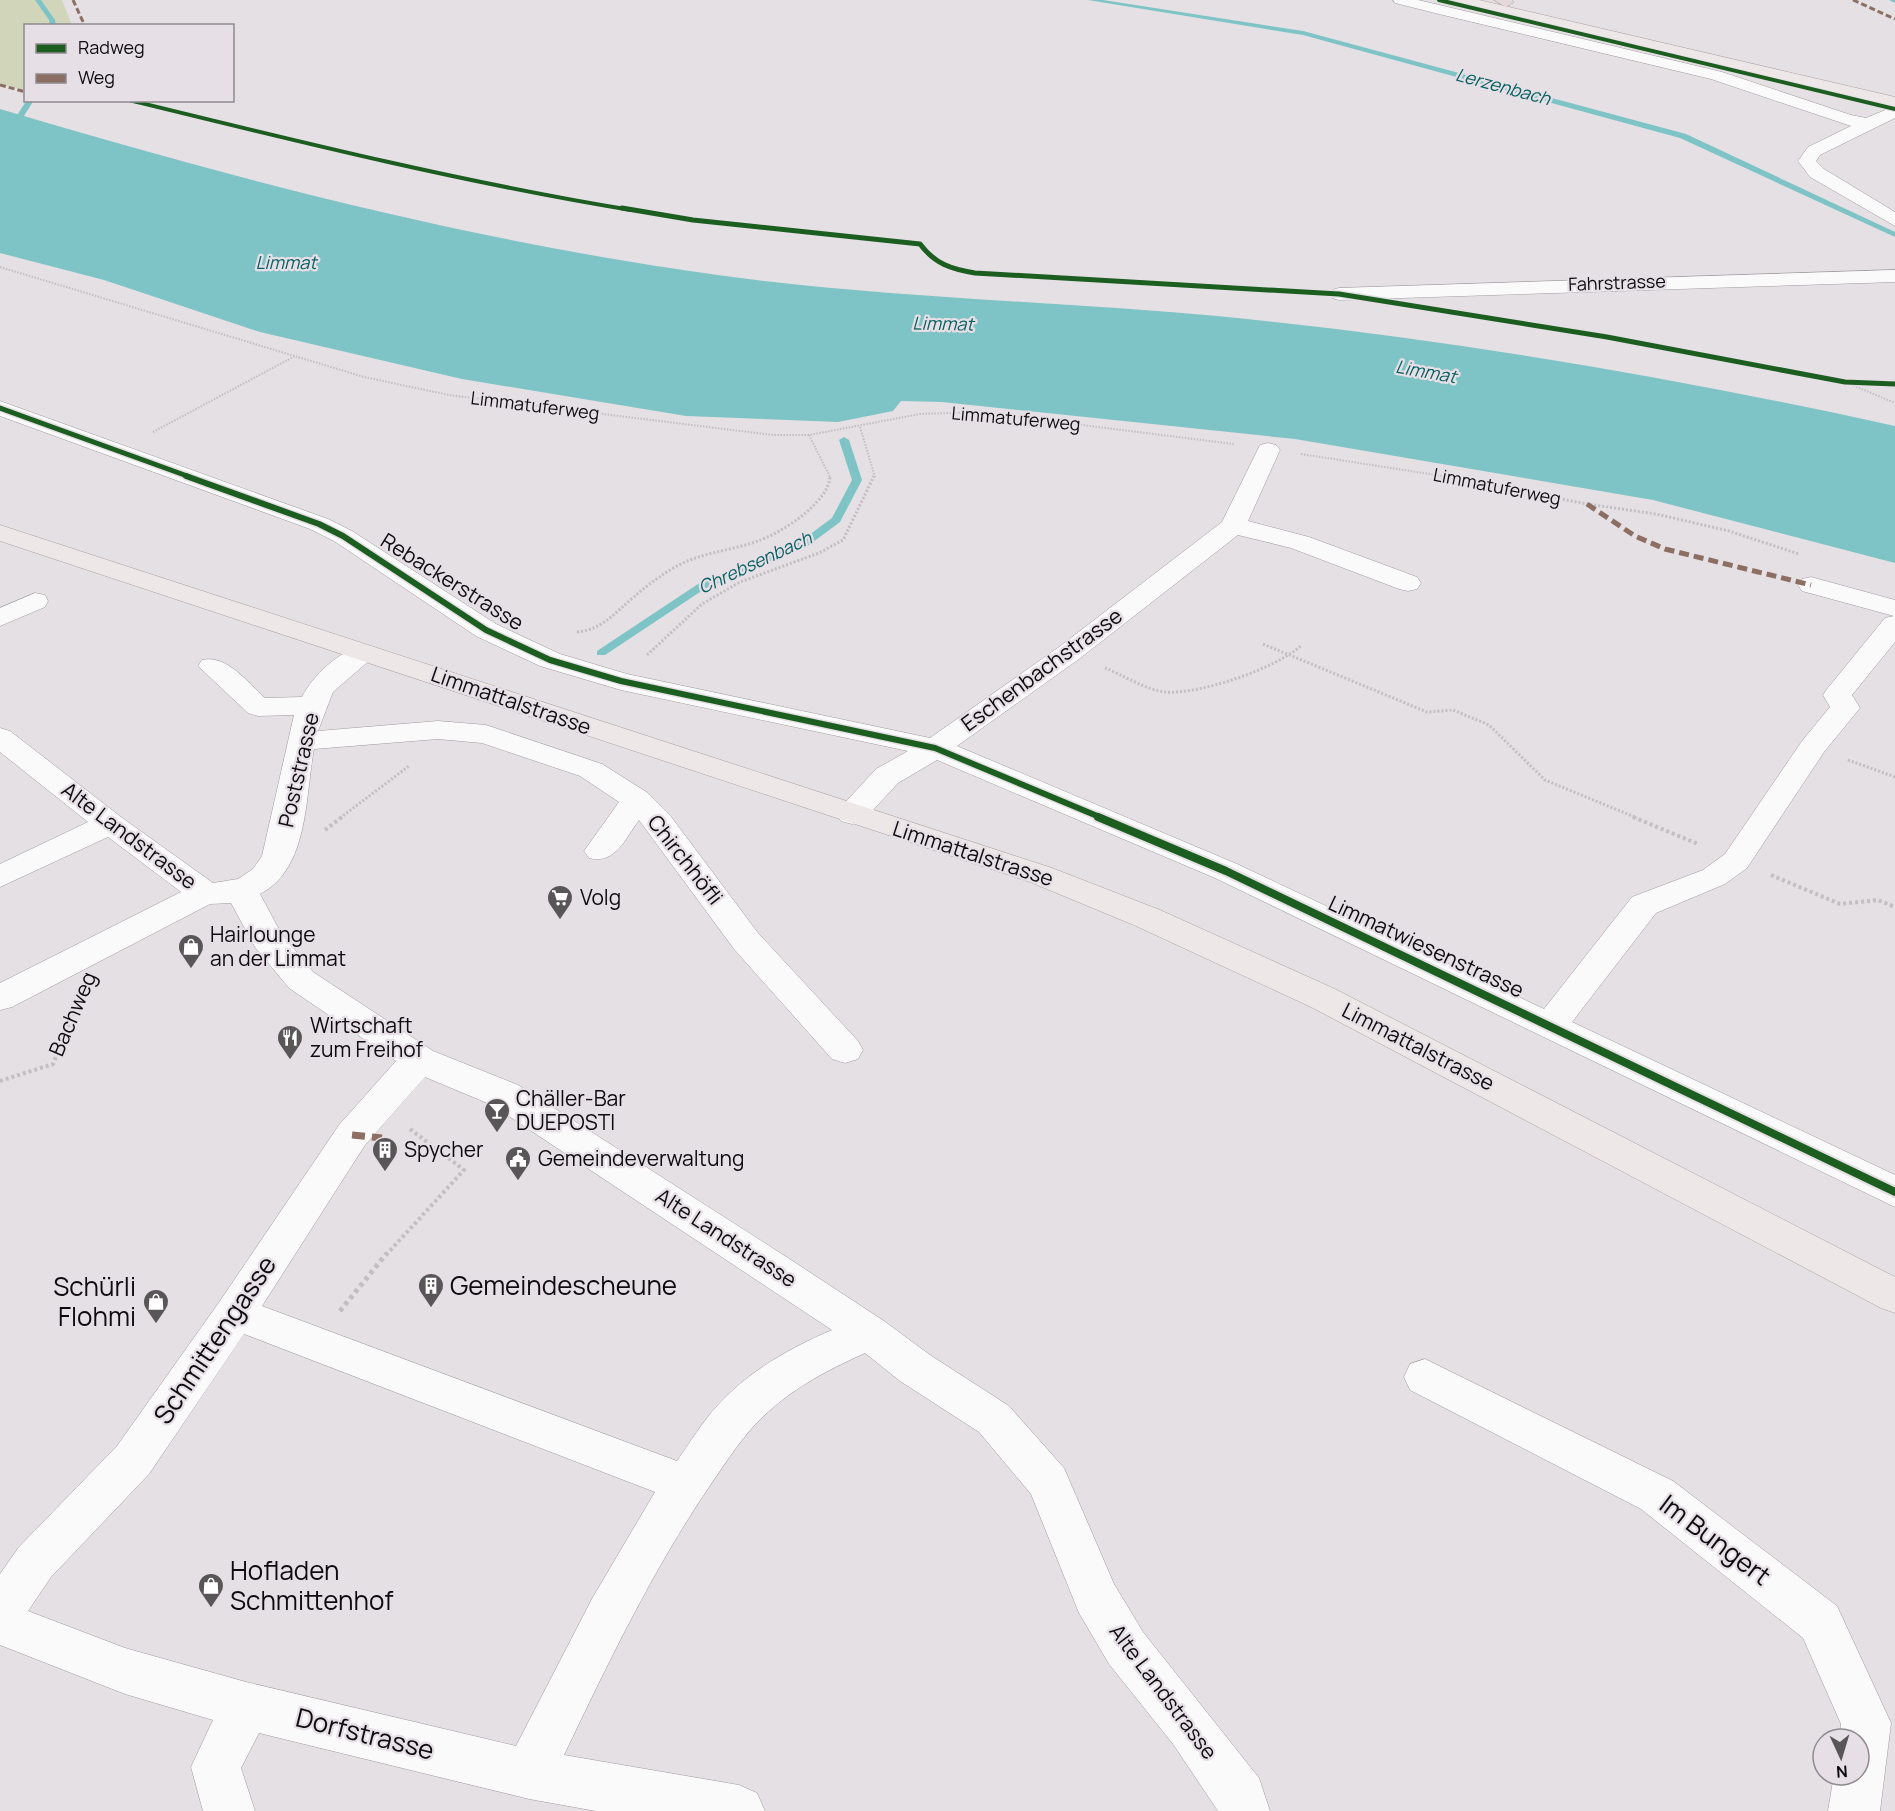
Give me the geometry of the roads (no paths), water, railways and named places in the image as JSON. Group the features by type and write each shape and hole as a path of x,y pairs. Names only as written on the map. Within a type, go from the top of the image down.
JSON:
{"main road":[{"path":"1459,0 1642,40 1895,102"},
{"path":"1501,1 1642,40"},
{"name":"Limmattalstrasse","path":"0,533 1041,875 1247,962 1481,1079 1895,1296"}],"street":[{"path":"1400,0 1726,78 1775,93 1826,114 1868,124"},
{"path":"1895,111 1814,151 1807,161 1817,173 1895,220"},
{"name":"Fahrstrasse","path":"1339,294 1580,284 1895,276"},
{"name":"Rebackerstrasse","path":"0,408 319,524 343,536 486,630 550,660 621,681 935,748"},
{"path":"1268,450 1233,526 1296,540 1408,583"},
{"name":"Eschenbachstrasse","path":"852,814 887,776 935,748 1069,653 1233,526"},
{"path":"1811,585 1895,608"},
{"path":"0,618 35,601"},
{"path":"1550,1025 1644,905 1714,877 1736,861 1813,747 1845,708 1836,695 1895,624"},
{"name":"Poststrasse","path":"241,890 262,879 273,867 290,805 302,741 320,691 364,652"},
{"path":"212,666 258,707 313,706"},
{"name":"Chirchhöfli","path":"302,741 438,730 486,734 591,770 637,800 658,821 746,941 845,1050"},
{"name":"Alte Landstrasse","path":"0,737 13,763 110,824 205,893 223,894 241,890 267,939 301,980 420,1060 505,1095 869,1333 915,1368 994,1419 1048,1482 1095,1598 1126,1648 1190,1727 1241,1796 1244,1811"},
{"name":"Limmatwiesenstrasse","path":"935,748 1226,872 1895,1192"},
{"path":"600,850 637,800"},
{"path":"0,877 110,824"},
{"path":"0,998 205,893"},
{"name":"Schmittengasse","path":"0,1613 35,1562 133,1460 235,1313 352,1135 396,1083 420,1060"},
{"path":"235,1313 313,1345 685,1484"},
{"path":"530,1774 620,1593 673,1499 738,1413 778,1379 831,1348 869,1333"},
{"name":"Im Bungert","path":"1425,1377 1657,1495 1820,1622 1866,1724 1854,1811"},
{"name":"Dorfstrasse","path":"0,1623 125,1671 246,1706 530,1774 739,1811"},
{"path":"230,1811 216,1767 246,1706"}],"water":[{"name":"Limmat","path":"0,109 179,160 360,207 541,246 633,262 786,283 1217,316 1388,336 1643,375 1895,426 1895,563 1653,500 1295,439 942,402 901,401 893,411 838,422 686,416 462,379 260,332 104,280 0,253"}],"waterway":[{"path":"38,0 53,24"},
{"name":"Lerzenbach","path":"1091,0 1303,33 1683,136 1895,235"},
{"path":"0,147 30,102"},
{"name":"Chrebsenbach","path":"601,653 702,586 805,543 836,520 857,480 844,440"}],"place":[{"name":"Volg","path":"560,921"},
{"name":"Hairlounge an der Limmat","path":"191,970"},
{"name":"Wirtschaft zum Freihof","path":"290,1061"},
{"name":"Chäller-Bar DUEPOSTI","path":"497,1134"},
{"name":"Spycher","path":"385,1173"},
{"name":"Gemeindeverwaltung","path":"518,1182"},
{"name":"Gemeindescheune","path":"431,1309"},
{"name":"Schürli Flohmi","path":"156,1325"},
{"name":"Hofladen Schmittenhof","path":"211,1609"}]}
